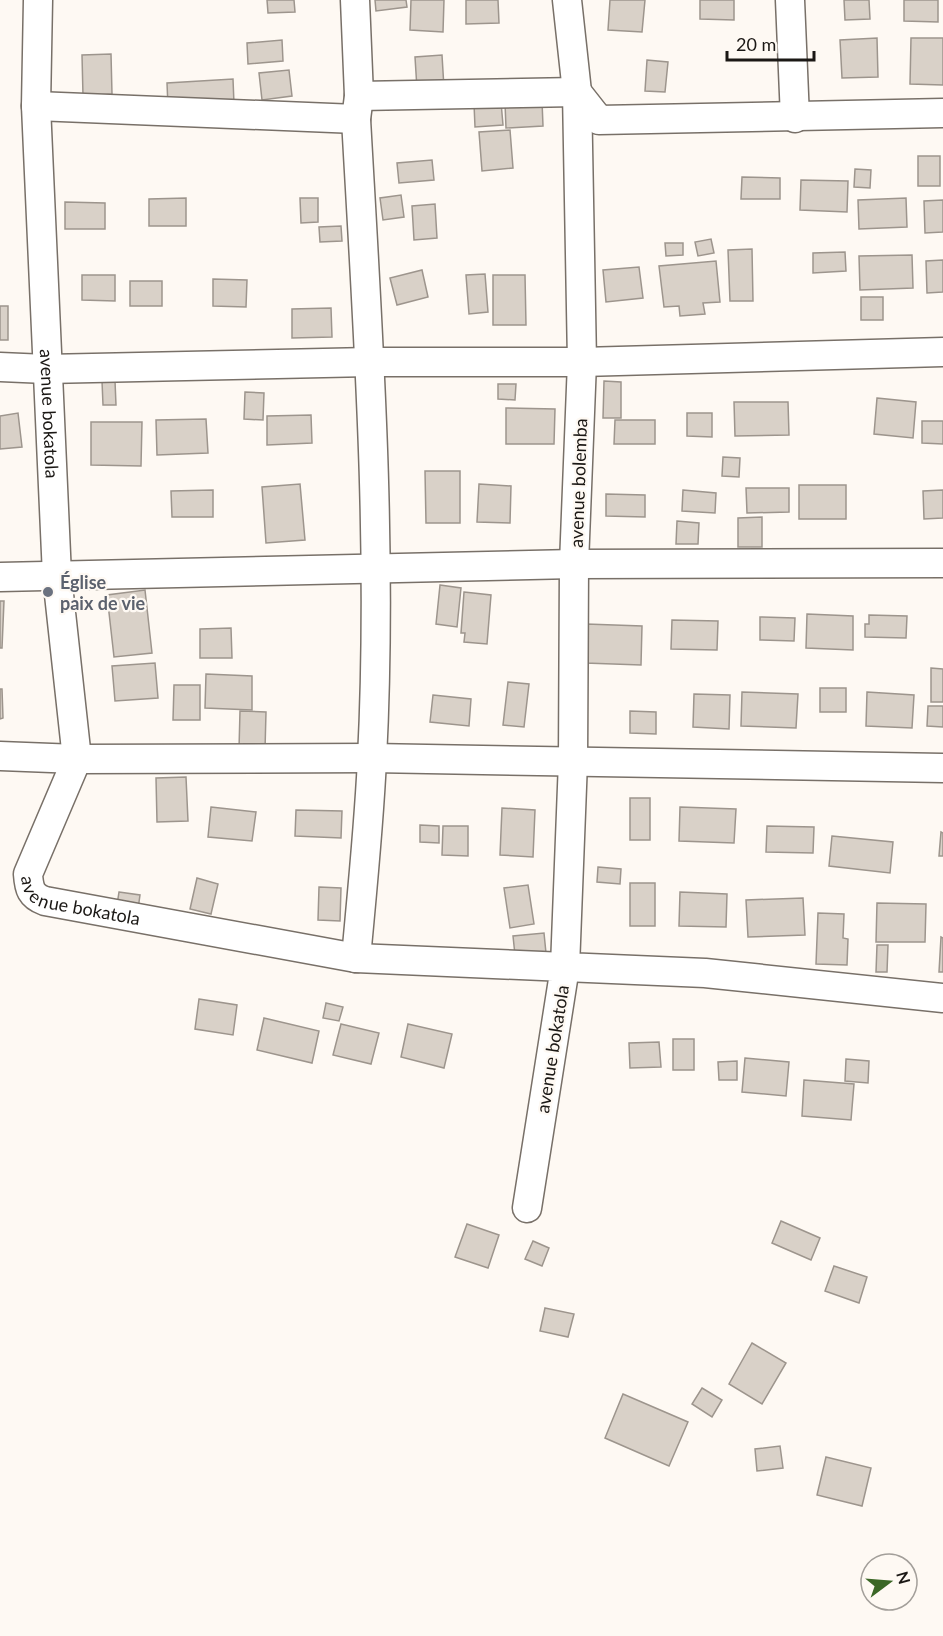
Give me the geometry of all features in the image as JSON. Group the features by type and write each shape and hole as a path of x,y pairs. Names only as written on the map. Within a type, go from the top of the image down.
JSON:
{"street":[{"name":"avenue bokatola","path":"38,0 36,106 46,369 57,576 76,759 28,874 29,888 36,898 356,958 565,967 527,1208"},
{"path":"355,0 357,108 370,362 375,569 372,758 356,958"},
{"name":"avenue bolemba","path":"565,967 573,761 574,564 582,362 577,92 567,0"},
{"path":"790,0 795,118"},
{"path":"36,106 357,108 577,92 599,120 795,118 943,113"},
{"path":"0,367 46,369 370,362 582,362 943,352"},
{"path":"0,577 574,564 943,563"},
{"path":"0,756 76,759 372,758 943,768"},
{"path":"565,967 705,973 943,998"}],"building":[{"path":"267,0 294,0 295,12 268,13"},
{"path":"375,0 406,0 407,7 376,11"},
{"path":"411,0 444,0 443,32 410,30"},
{"path":"466,0 498,0 499,23 466,24"},
{"path":"610,0 645,0 642,32 608,30"},
{"path":"700,0 734,0 734,20 700,19"},
{"path":"844,0 869,0 870,19 845,20"},
{"path":"904,0 938,0 938,22 904,21"},
{"path":"877,38 878,77 842,78 840,40"},
{"path":"911,38 943,38 943,85 910,84"},
{"path":"282,40 283,61 248,64 247,43"},
{"path":"111,54 112,94 83,96 82,55"},
{"path":"442,55 444,88 417,89 415,57"},
{"path":"647,60 668,62 665,92 645,91"},
{"path":"289,70 292,96 262,100 259,73"},
{"path":"233,79 234,104 168,107 167,83"},
{"path":"542,101 543,126 506,128 505,103"},
{"path":"501,102 503,125 475,127 474,104"},
{"path":"510,130 513,168 482,171 479,132"},
{"path":"918,156 940,156 940,186 918,186"},
{"path":"432,160 434,180 399,183 397,163"},
{"path":"855,169 871,170 870,188 854,187"},
{"path":"742,177 780,178 780,199 741,199"},
{"path":"801,180 848,181 847,212 800,210"},
{"path":"401,195 404,217 383,220 380,198"},
{"path":"186,198 186,226 149,226 149,199"},
{"path":"300,198 318,198 318,222 301,223"},
{"path":"906,198 907,227 859,229 858,200"},
{"path":"943,200 943,232 925,233 924,201"},
{"path":"65,202 105,203 105,229 65,229"},
{"path":"435,204 437,238 414,240 412,206"},
{"path":"341,226 342,241 320,242 319,227"},
{"path":"711,239 714,253 698,256 695,242"},
{"path":"665,243 683,243 683,255 666,256"},
{"path":"752,249 753,301 730,301 728,250"},
{"path":"845,252 846,271 813,273 813,253"},
{"path":"912,255 913,288 860,290 859,256"},
{"path":"943,260 943,292 927,293 926,261"},
{"path":"716,261 720,302 703,303 705,314 680,316 679,306 664,307 659,266"},
{"path":"639,267 643,298 606,302 603,270"},
{"path":"422,270 428,297 397,305 390,278"},
{"path":"485,274 488,312 469,314 466,275"},
{"path":"82,275 115,275 115,301 82,300"},
{"path":"493,275 525,275 526,325 493,325"},
{"path":"213,279 247,280 246,307 213,306"},
{"path":"130,281 162,281 162,306 130,306"},
{"path":"861,297 883,297 883,320 861,320"},
{"path":"0,306 8,306 8,340 0,340"},
{"path":"331,308 332,337 292,338 292,309"},
{"path":"102,381 115,381 116,405 103,405"},
{"path":"604,381 621,382 621,418 603,418"},
{"path":"498,384 516,384 515,400 498,399"},
{"path":"245,392 264,393 263,420 244,419"},
{"path":"877,398 916,402 913,438 874,434"},
{"path":"734,402 788,402 789,435 735,436"},
{"path":"506,408 555,409 554,444 506,444"},
{"path":"18,413 22,447 0,449 0,416"},
{"path":"687,413 712,413 712,437 687,436"},
{"path":"311,415 312,443 267,445 267,416"},
{"path":"206,419 208,453 157,455 156,420"},
{"path":"615,420 655,420 655,444 614,444"},
{"path":"922,421 943,421 943,444 922,443"},
{"path":"91,422 142,422 141,466 91,465"},
{"path":"723,457 740,458 739,477 722,476"},
{"path":"425,471 460,471 460,523 426,523"},
{"path":"300,484 305,540 266,543 262,487"},
{"path":"479,484 511,486 510,523 477,522"},
{"path":"799,485 846,485 846,519 799,519"},
{"path":"746,488 789,488 789,512 747,513"},
{"path":"213,490 213,517 172,517 171,491"},
{"path":"683,490 716,493 715,513 682,511"},
{"path":"943,490 943,518 924,519 923,491"},
{"path":"606,494 645,495 645,517 606,516"},
{"path":"762,517 762,547 738,547 738,518"},
{"path":"677,521 699,523 698,544 676,544"},
{"path":"440,585 461,588 457,627 436,624"},
{"path":"145,590 152,653 114,657 107,595"},
{"path":"464,592 491,595 487,644 464,642 465,633 461,633"},
{"path":"0,601 4,601 2,648 0,648"},
{"path":"807,614 853,616 853,650 806,648"},
{"path":"869,615 907,616 906,638 865,637 865,624 869,624"},
{"path":"760,617 795,618 794,641 760,640"},
{"path":"672,620 718,621 717,650 671,649"},
{"path":"586,624 642,626 641,665 585,663"},
{"path":"231,628 232,658 200,658 200,629"},
{"path":"155,663 158,698 115,701 112,666"},
{"path":"931,668 943,669 943,702 931,702"},
{"path":"206,674 252,676 252,710 205,708"},
{"path":"508,682 529,684 524,727 503,725"},
{"path":"174,685 200,685 200,720 173,720"},
{"path":"820,688 846,688 846,712 820,712"},
{"path":"0,689 2,689 3,718 0,719"},
{"path":"742,692 798,694 796,728 741,726"},
{"path":"867,692 914,695 912,728 866,726"},
{"path":"694,694 730,695 729,729 693,727"},
{"path":"433,695 471,699 469,726 430,722"},
{"path":"928,706 943,706 943,727 927,726"},
{"path":"240,711 266,712 265,750 239,749"},
{"path":"630,711 656,712 656,734 630,733"},
{"path":"186,777 188,821 157,822 156,778"},
{"path":"630,798 650,798 650,840 630,840"},
{"path":"211,807 256,812 252,841 208,837"},
{"path":"680,807 736,809 734,843 679,841"},
{"path":"502,808 535,810 533,857 500,855"},
{"path":"296,810 342,811 341,838 295,836"},
{"path":"420,825 439,826 439,843 420,842"},
{"path":"443,826 468,826 468,856 442,855"},
{"path":"767,826 814,827 813,853 766,852"},
{"path":"941,832 943,833 943,856 939,856"},
{"path":"832,836 893,842 890,873 829,866"},
{"path":"598,867 621,869 620,884 597,882"},
{"path":"197,878 218,884 211,914 190,909"},
{"path":"630,883 655,883 655,926 630,926"},
{"path":"528,885 534,924 510,928 504,888"},
{"path":"319,887 341,888 340,921 318,920"},
{"path":"119,892 140,895 138,909 117,905"},
{"path":"680,892 727,894 726,927 679,926"},
{"path":"803,898 805,935 748,937 746,900"},
{"path":"877,903 926,904 925,942 876,942"},
{"path":"818,913 844,914 843,938 848,939 847,965 816,964"},
{"path":"544,933 546,953 515,955 513,936"},
{"path":"941,937 943,938 943,972 939,972"},
{"path":"877,945 888,945 887,972 876,972"},
{"path":"199,999 237,1005 233,1035 195,1029"},
{"path":"326,1003 343,1007 339,1021 323,1018"},
{"path":"264,1018 319,1031 312,1063 257,1050"},
{"path":"341,1024 379,1033 371,1064 333,1055"},
{"path":"408,1024 452,1034 444,1068 401,1057"},
{"path":"673,1039 694,1039 694,1070 673,1070"},
{"path":"659,1042 661,1067 630,1068 629,1043"},
{"path":"745,1058 789,1062 786,1096 742,1092"},
{"path":"846,1059 869,1061 868,1083 845,1081"},
{"path":"737,1061 737,1080 719,1080 718,1062"},
{"path":"804,1080 854,1084 851,1120 802,1116"},
{"path":"781,1221 820,1238 811,1260 772,1243"},
{"path":"467,1224 499,1235 488,1268 455,1257"},
{"path":"533,1241 549,1248 542,1266 525,1259"},
{"path":"834,1266 867,1277 859,1303 825,1291"},
{"path":"545,1308 574,1314 568,1337 540,1331"},
{"path":"752,1343 786,1363 762,1404 729,1384"},
{"path":"702,1388 722,1400 712,1417 692,1404"},
{"path":"623,1394 688,1422 669,1466 605,1438"},
{"path":"780,1446 783,1468 757,1471 755,1449"},
{"path":"826,1457 871,1468 862,1506 817,1495"}],"place":[{"name":"Église paix de vie","path":"48,592"}]}
